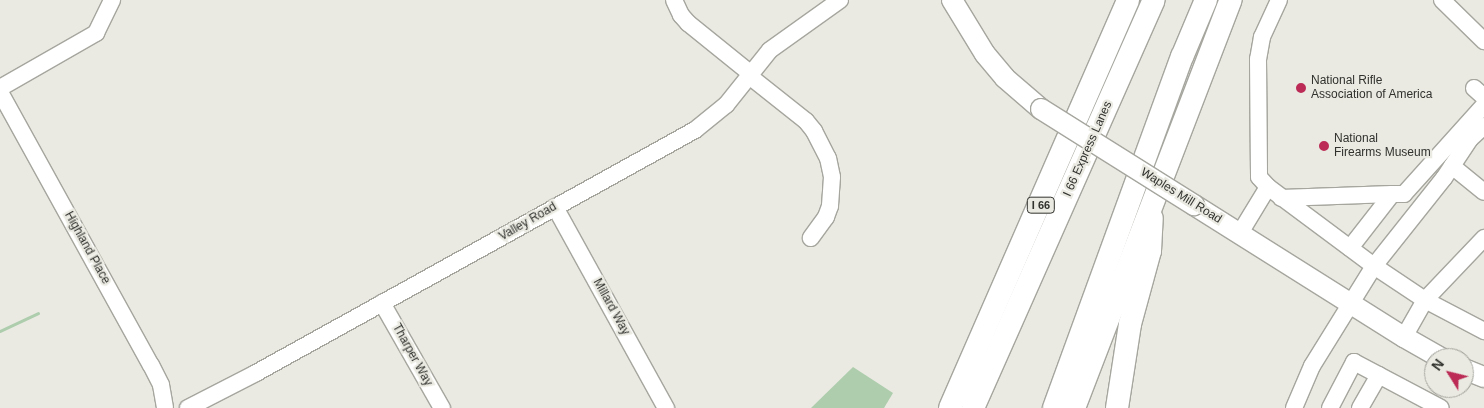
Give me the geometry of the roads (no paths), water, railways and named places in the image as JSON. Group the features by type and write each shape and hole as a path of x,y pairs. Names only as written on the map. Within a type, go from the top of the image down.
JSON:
{"highway":[{"name":"I 66","path":"950,408 1128,0"},
{"name":"I 66 Express Lanes","path":"973,408 1154,0"},
{"path":"1054,408 1179,67 1206,0"},
{"path":"1074,408 1152,200 1231,0"},
{"path":"1117,408 1130,324 1150,251 1152,200"},
{"path":"987,408 1013,345 1031,275"}],"main road":[{"name":"Waples Mill Road","path":"952,0 967,27 995,66 1022,94 1041,109 1424,349"}],"street":[{"path":"0,88 96,33 112,0"},
{"path":"674,0 688,23 806,121 818,137 828,158 832,177 830,206 826,217 811,238"},
{"name":"Valley Road","path":"188,408 256,373 695,130 726,104 770,50 840,0"},
{"path":"1279,0 1262,37 1258,59 1259,178 1281,198 1374,266 1425,300 1484,331"},
{"path":"1442,0 1484,41"},
{"name":"Highland Place","path":"0,92 151,365 161,385 165,408"},
{"path":"1281,198 1404,194 1484,105"},
{"path":"1294,408 1312,366 1374,266 1452,166 1470,139 1484,126"},
{"path":"1452,166 1484,192"},
{"path":"1240,233 1268,187"},
{"path":"1350,248 1392,194"},
{"name":"Millard Way","path":"555,207 666,408"},
{"path":"1404,338 1425,300 1484,238"},
{"name":"Tharper Way","path":"382,303 442,408"},
{"path":"1330,408 1354,362 1441,408"},
{"path":"1360,408 1379,375"}],"waterway":[{"path":"0,331 38,313"}],"place":[{"name":"National Rifle Association of America","path":"1301,88"},
{"name":"National Firearms Museum","path":"1324,146"}]}
